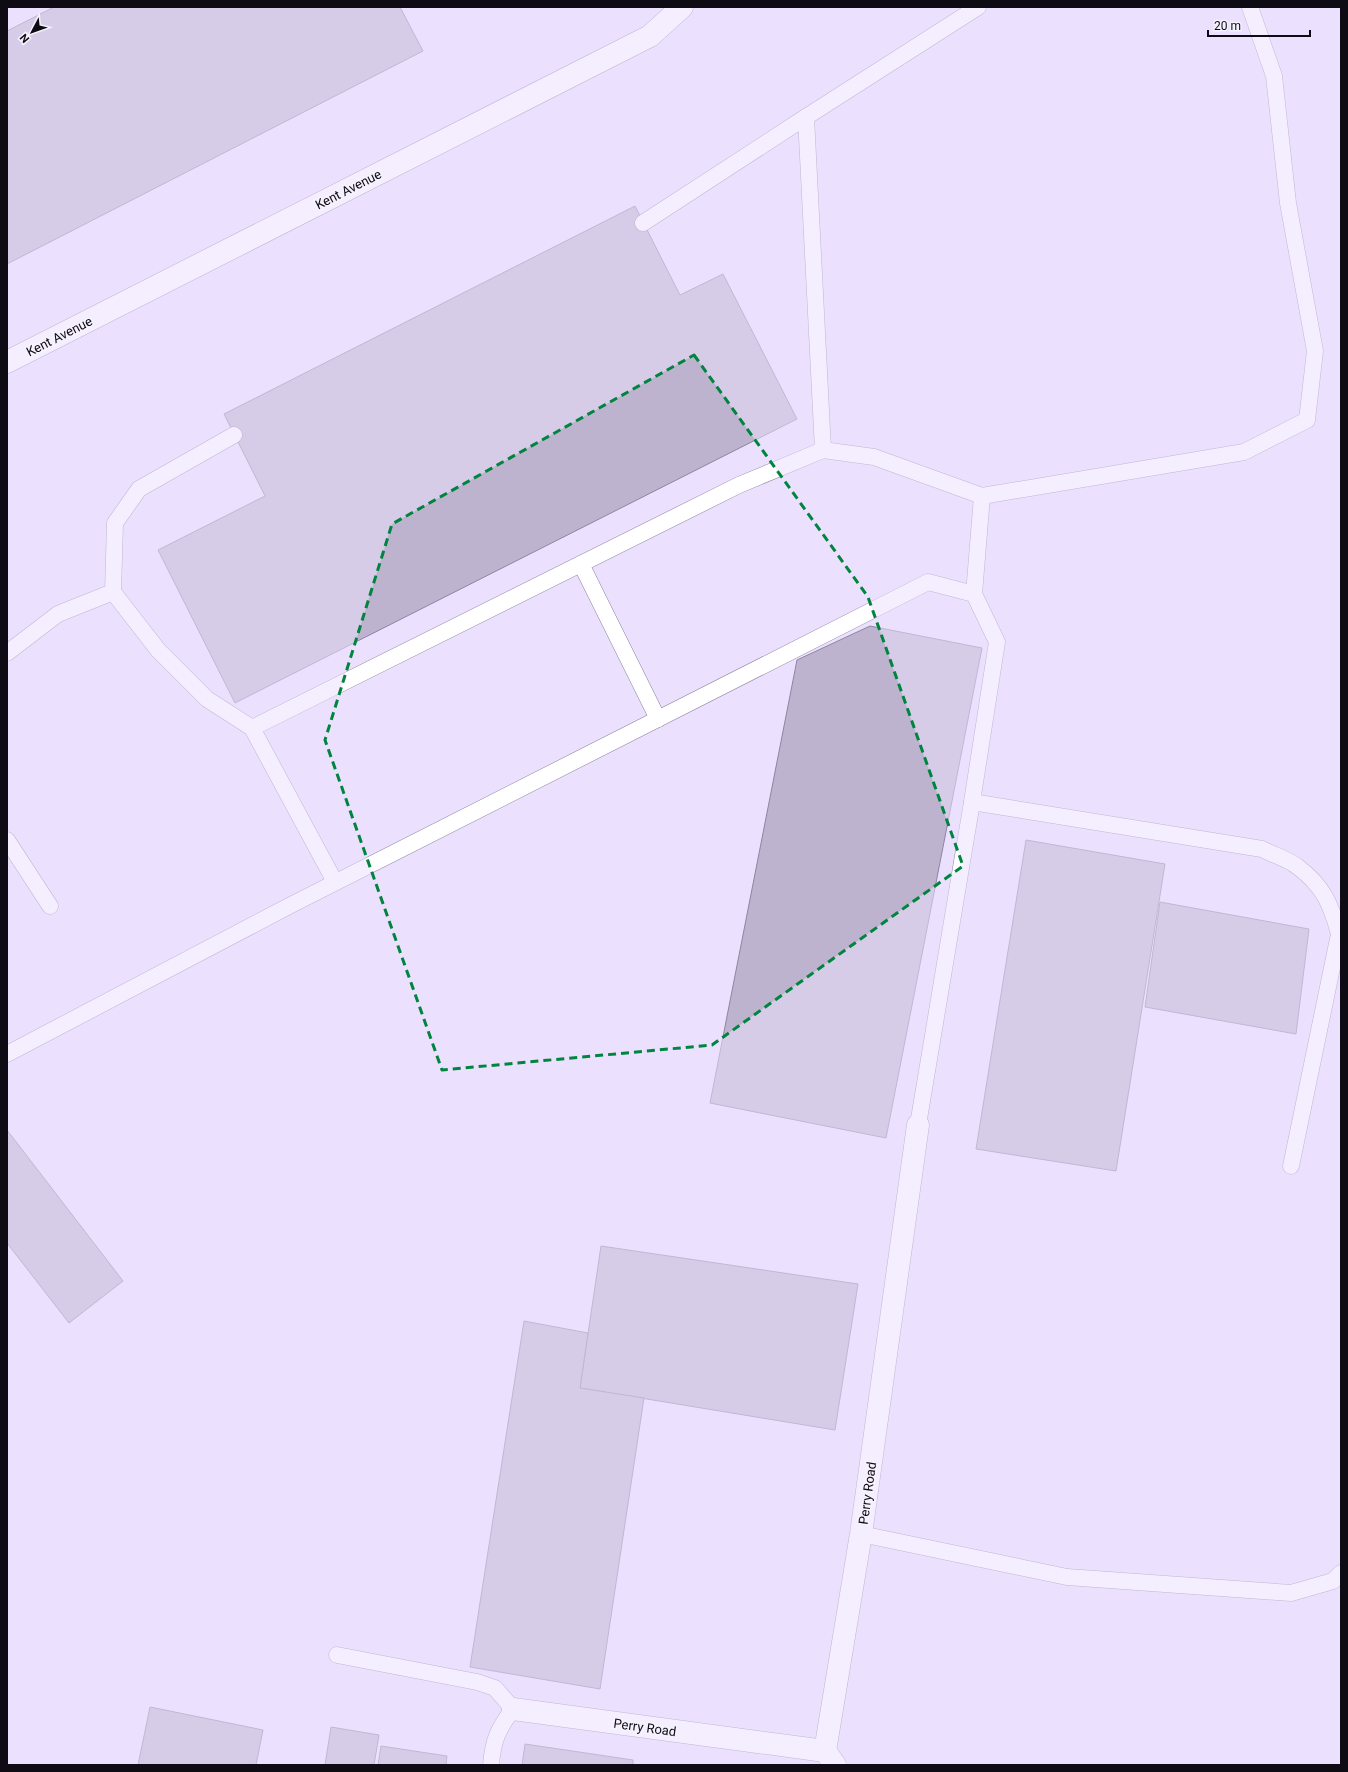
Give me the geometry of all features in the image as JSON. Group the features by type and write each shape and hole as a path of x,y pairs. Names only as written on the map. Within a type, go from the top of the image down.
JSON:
{"street":[{"name":"Kent Avenue","path":"7,362 650,36 682,7"},
{"name":"Perry Road","path":"513,1709 830,1758 918,1125"}],"lane":[{"path":"643,223 978,7"},
{"path":"252,728 739,485 824,450 874,457 982,496 1244,452 1307,420 1315,352 1288,203 1274,76 1250,7"},
{"path":"806,117 824,450"},
{"path":"234,435 139,489 116,523 113,592 158,650 207,699 252,728 335,882"},
{"path":"918,1125 997,642 974,594 982,496"},
{"path":"581,564 658,719"},
{"path":"7,1054 335,882 928,582 974,594"},
{"path":"7,653 58,614 113,592"},
{"path":"972,802 1262,849 1297,866 1324,893 1333,912 1338,934 1291,1166"},
{"path":"7,840 50,906"},
{"path":"861,1534 1067,1577 1292,1593 1333,1581 1341,1573"},
{"path":"337,1655 477,1682 495,1688 513,1709 499,1728 492,1752 491,1765"}],"highlighted area":[{"path":"694,355 868,597 963,866 712,1045 442,1070 325,740 392,524"}],"building":[{"path":"54,7 400,7 423,51 7,264 7,31"},
{"path":"635,206 680,295 723,274 797,419 235,703 158,550 265,496 224,414"},
{"path":"870,626 982,648 886,1138 710,1103 797,660"},
{"path":"1026,840 1165,864 1116,1171 976,1149"},
{"path":"1160,902 1309,929 1296,1034 1145,1007"},
{"path":"7,1130 123,1281 69,1323 7,1243"},
{"path":"601,1246 858,1284 835,1430 580,1388"},
{"path":"524,1321 588,1333 580,1388 644,1398 600,1689 470,1667"},
{"path":"150,1707 263,1730 256,1765 138,1765"},
{"path":"331,1727 379,1735 374,1765 325,1765"},
{"path":"525,1744 633,1760 633,1765 522,1765"},
{"path":"381,1746 447,1756 446,1765 378,1765"}]}
